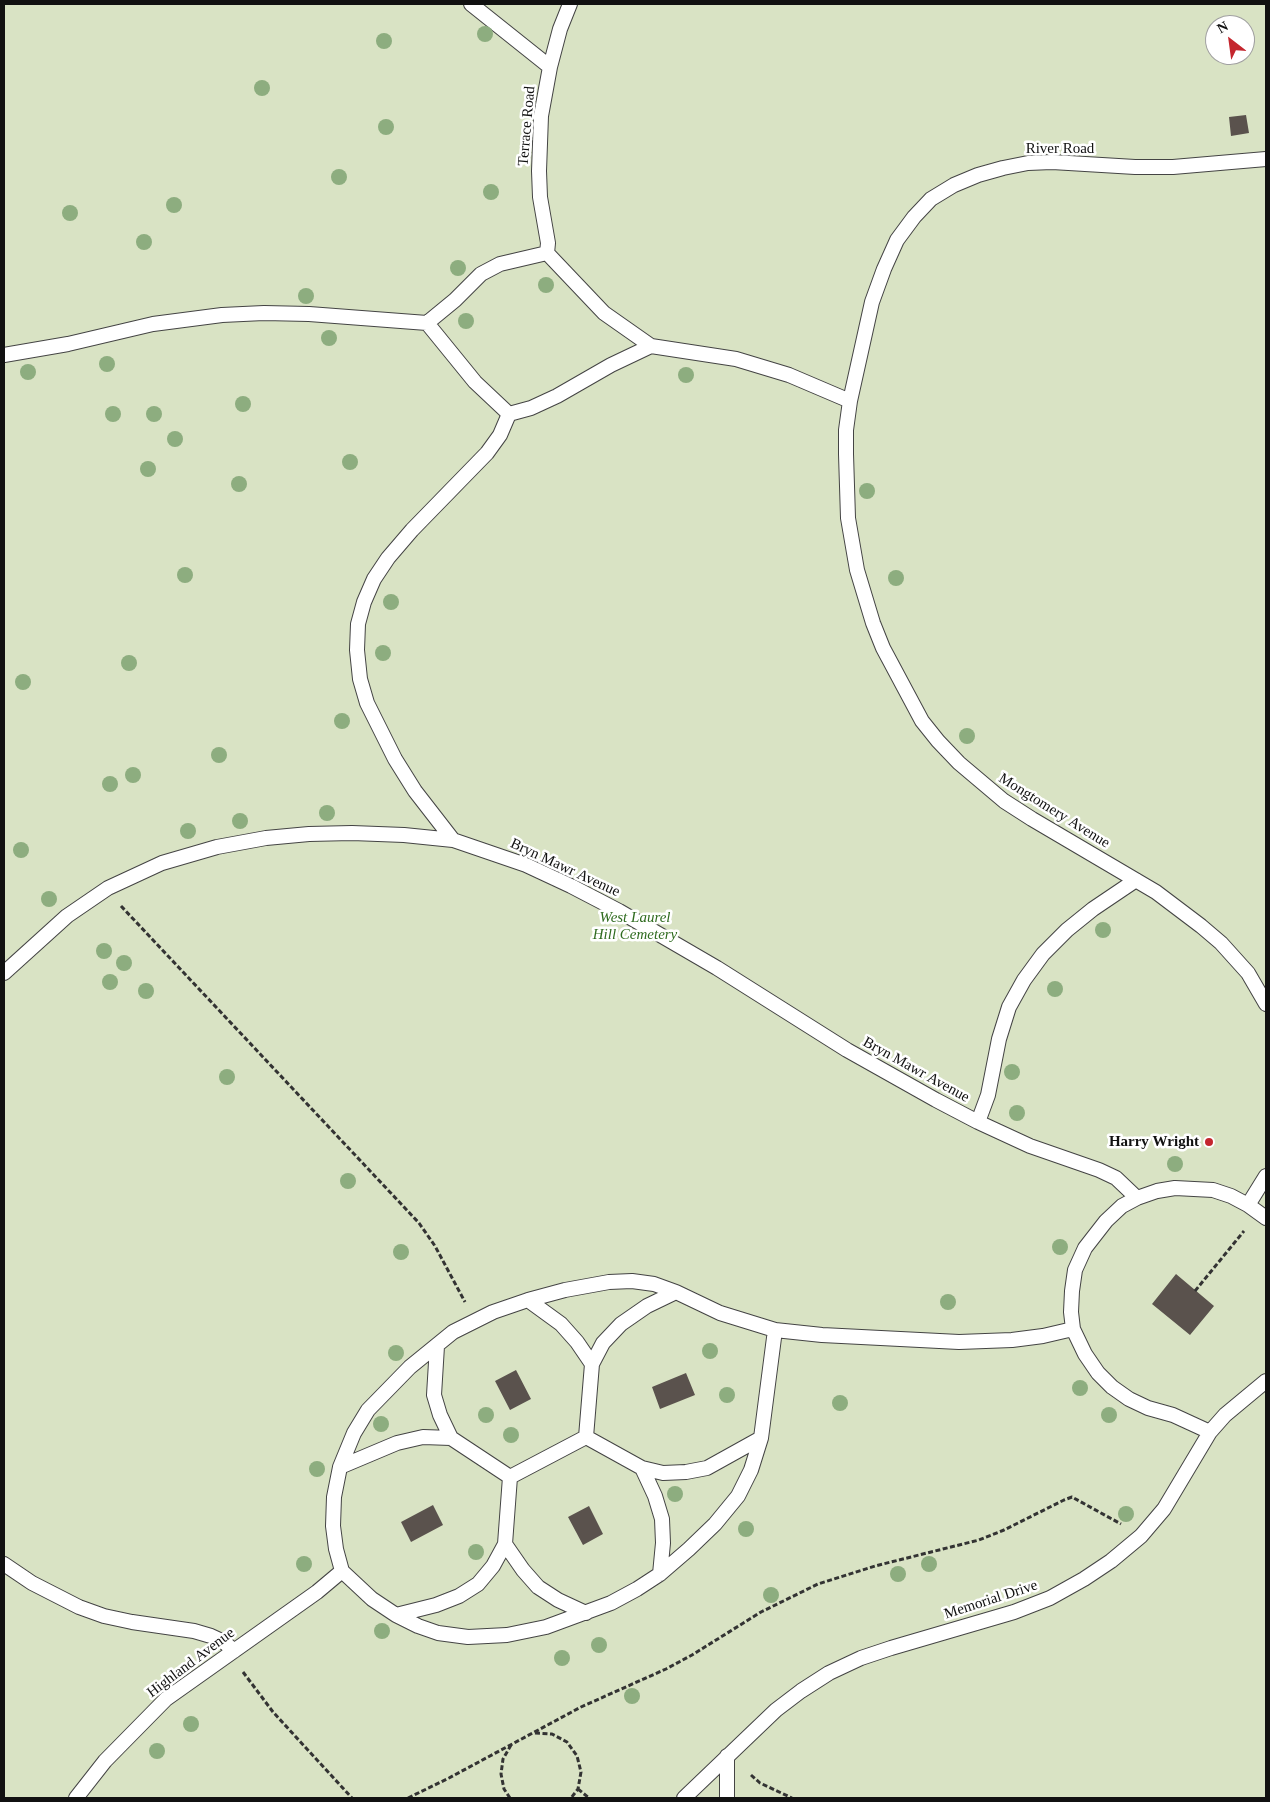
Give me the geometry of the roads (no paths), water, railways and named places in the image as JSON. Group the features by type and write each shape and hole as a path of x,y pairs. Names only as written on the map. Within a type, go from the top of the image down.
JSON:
{"lane":[{"path":"471,4 550,67"},
{"name":"Terrace Road","path":"547,253 546,224 540,197 539,153 541,116 550,67 560,29 570,4"},
{"name":"River Road","path":"850,401 872,302 894,247 914,217 925,205 954,185 978,175 1028,164 1052,162 1134,167 1173,167 1266,159"},
{"path":"4,355 68,344 153,324 222,315 264,313 309,314 427,323 455,300 481,274 500,264 547,253 604,313 651,346 736,359 789,375 850,401"},
{"path":"427,323 476,382 509,414"},
{"path":"509,414 531,408 557,396 611,365 651,346"},
{"name":"Mongtomery Avenue","path":"850,401 846,430 846,483 851,543 857,570 873,623 883,648 922,721 938,741 984,785 1032,819 1178,907 1221,943 1248,973 1266,1004"},
{"path":"453,840 415,792 395,759 367,703 360,679 357,650 358,624 364,602 374,579 388,558 412,530 487,453 500,435 509,414"},
{"name":"Bryn Mawr Avenue","path":"4,973 67,916 108,888 162,863 217,847 266,838 309,834 404,835 453,840 526,865 611,906 717,968 847,1050 978,1122 1030,1146 1100,1170 1116,1178 1137,1198"},
{"path":"978,1122 984,1108 1002,1031 1010,1007 1024,980 1043,954 1067,930 1093,909 1136,880"},
{"path":"1210,1432 1129,1399 1112,1387 1098,1373 1085,1354 1073,1329 1071,1312 1075,1270 1085,1248 1106,1221 1122,1206 1137,1198 1157,1191 1175,1188 1213,1190 1258,1212 1266,1176"},
{"path":"775,1330 761,1438 750,1470 738,1496 715,1524 689,1549 660,1574 637,1589 611,1603 546,1628 507,1635 468,1637 438,1633 396,1615 372,1599 342,1571 336,1549 333,1526 334,1497 340,1467 354,1434 368,1410 410,1367 453,1332 475,1320 528,1300 566,1290 609,1282 632,1281 654,1284 676,1292 720,1313 775,1330 840,1336 959,1342 1012,1340 1043,1336 1073,1329"},
{"path":"586,1437 592,1364 603,1343 621,1324 647,1306 676,1292"},
{"path":"528,1300 561,1324 578,1342 592,1364"},
{"path":"437,1346 434,1395 440,1415 451,1438"},
{"name":"Memorial Drive","path":"684,1798 782,1705 829,1673 860,1658 979,1624 1050,1598 1111,1561 1141,1536 1164,1509 1210,1432 1224,1415 1266,1381"},
{"path":"340,1467 397,1442 423,1437 451,1438 510,1476"},
{"path":"586,1437 642,1468 663,1473 686,1472 707,1468 761,1438"},
{"path":"510,1476 586,1437"},
{"path":"642,1468 655,1496 662,1519 663,1543 660,1574"},
{"path":"396,1615 436,1605 459,1596 478,1584 493,1566 505,1544 510,1476"},
{"path":"505,1544 523,1570 538,1586 558,1600 586,1613"},
{"path":"4,1564 32,1583 79,1607 104,1616 194,1631 211,1636 224,1642 232,1652"},
{"name":"Highland Avenue","path":"76,1798 105,1761 166,1699 317,1592 342,1571"},
{"path":"727,1756 727,1798"}],"place":[{"name":"Harry Wright","path":"1209,1142"}],"park label":[{"name":"West Laurel Hill Cemetery","path":"635,926"}]}
